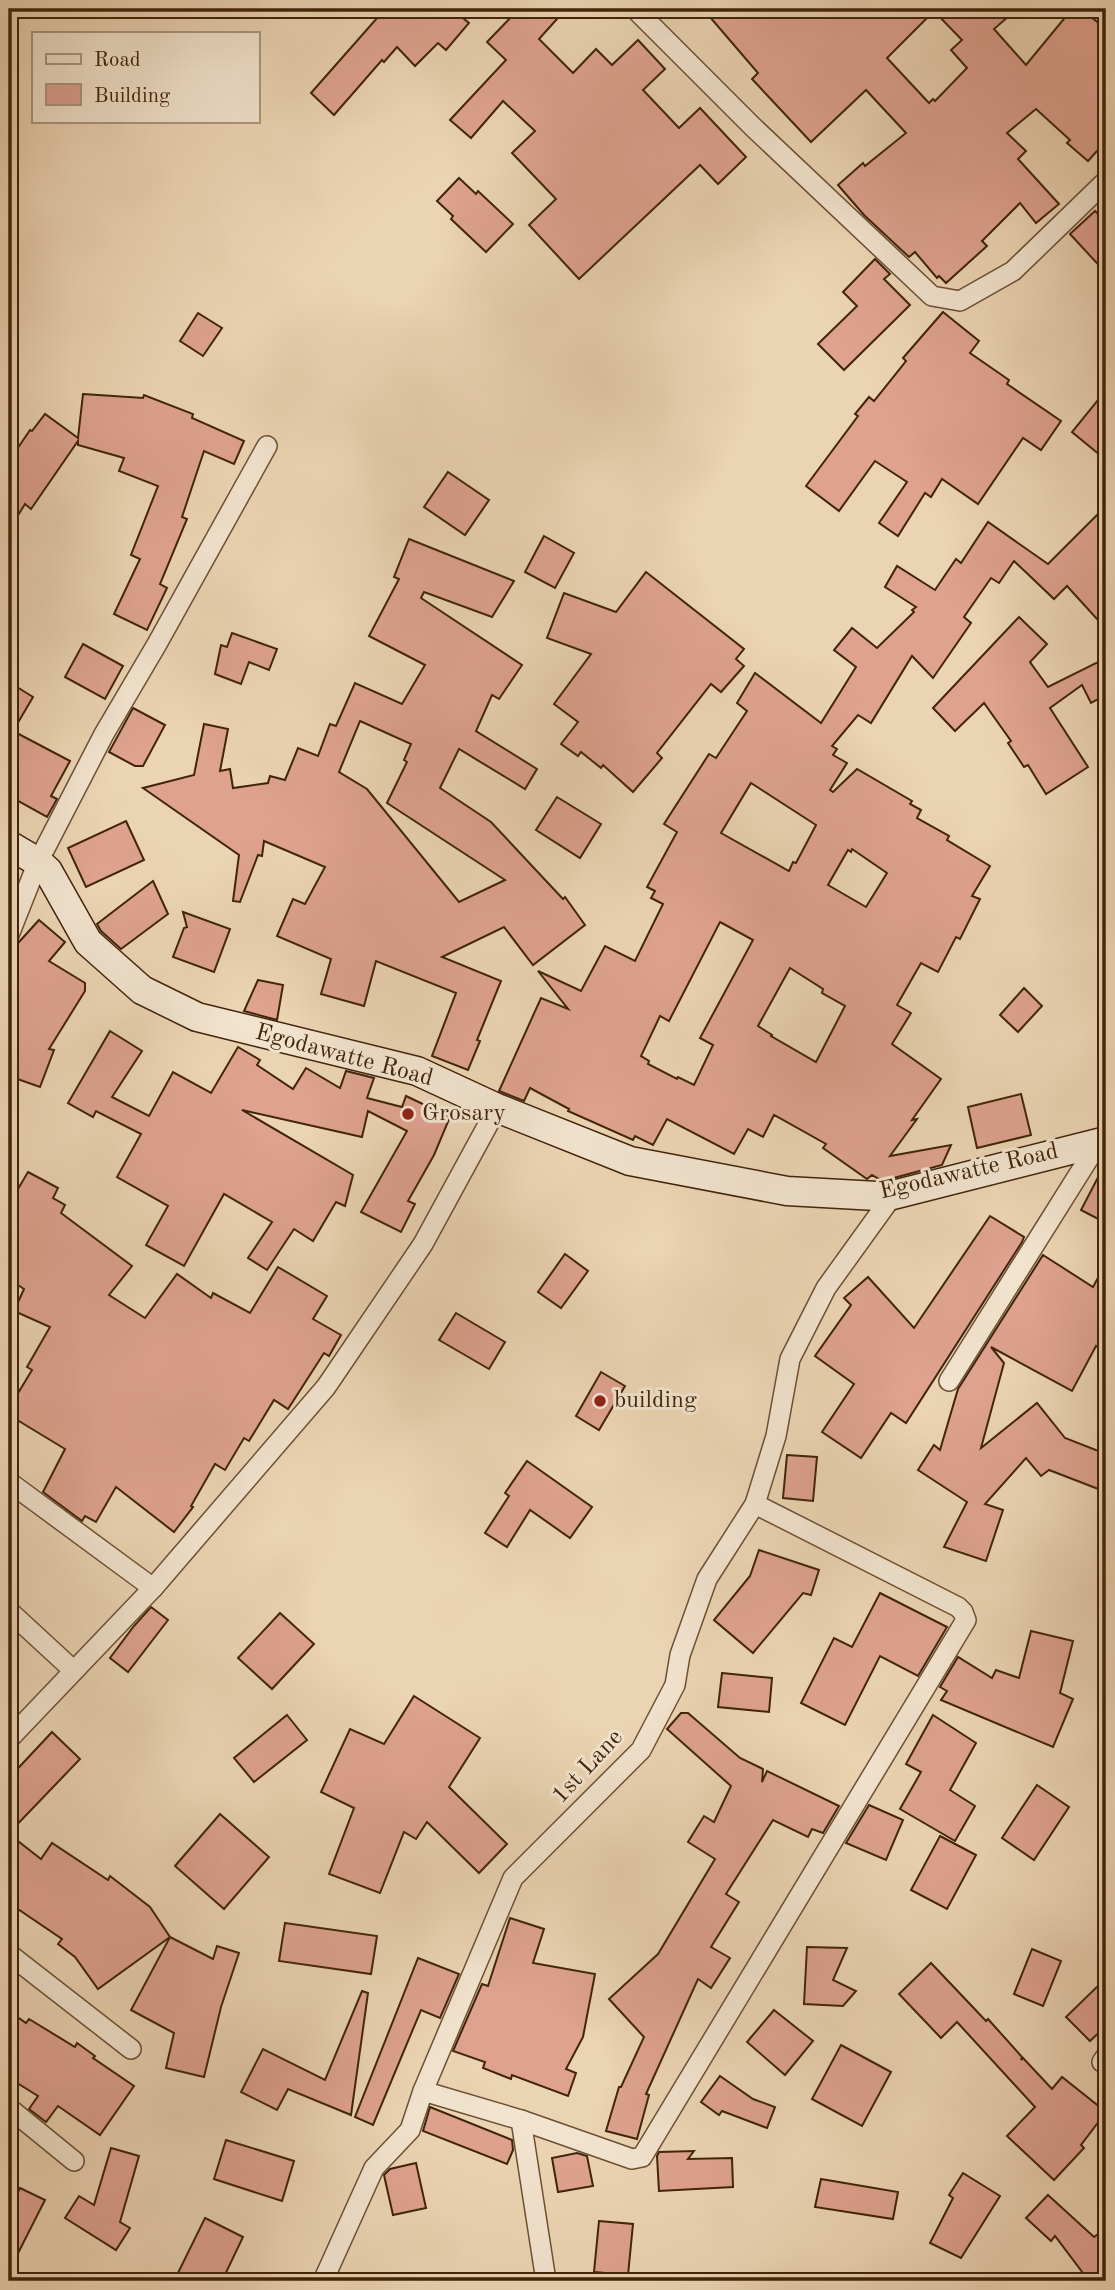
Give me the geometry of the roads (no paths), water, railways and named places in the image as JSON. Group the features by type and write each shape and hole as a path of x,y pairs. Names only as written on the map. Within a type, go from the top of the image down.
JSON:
{"street":[{"path":"635,9 753,127 933,296 960,301 1013,271 1106,181"},
{"path":"9,935 38,862 104,734 267,446"},
{"name":"Egodawatte Road","path":"9,845 38,862 48,872 88,942 142,990 197,1017 417,1071 497,1108 630,1161 787,1191 877,1196 893,1195 1102,1141"},
{"path":"9,1739 153,1588 326,1387 423,1244 497,1108"},
{"path":"949,1381 1102,1141"},
{"name":"1st Lane","path":"323,2281 374,2168 410,2130 423,2091 513,1878 641,1750 675,1685 680,1655 708,1579 755,1504 776,1436 790,1359 826,1288 893,1195"},
{"path":"9,1482 153,1588"},
{"path":"423,2091 521,2120 632,2159 642,2157 966,1620 958,1607 755,1504"},
{"path":"9,1611 73,1670"},
{"path":"9,1954 131,2049"},
{"path":"9,2108 74,2161"},
{"path":"521,2120 545,2281"}],"place":[{"name":"Grosary","path":"408,1114"},
{"name":"building","path":"600,1401"}]}
